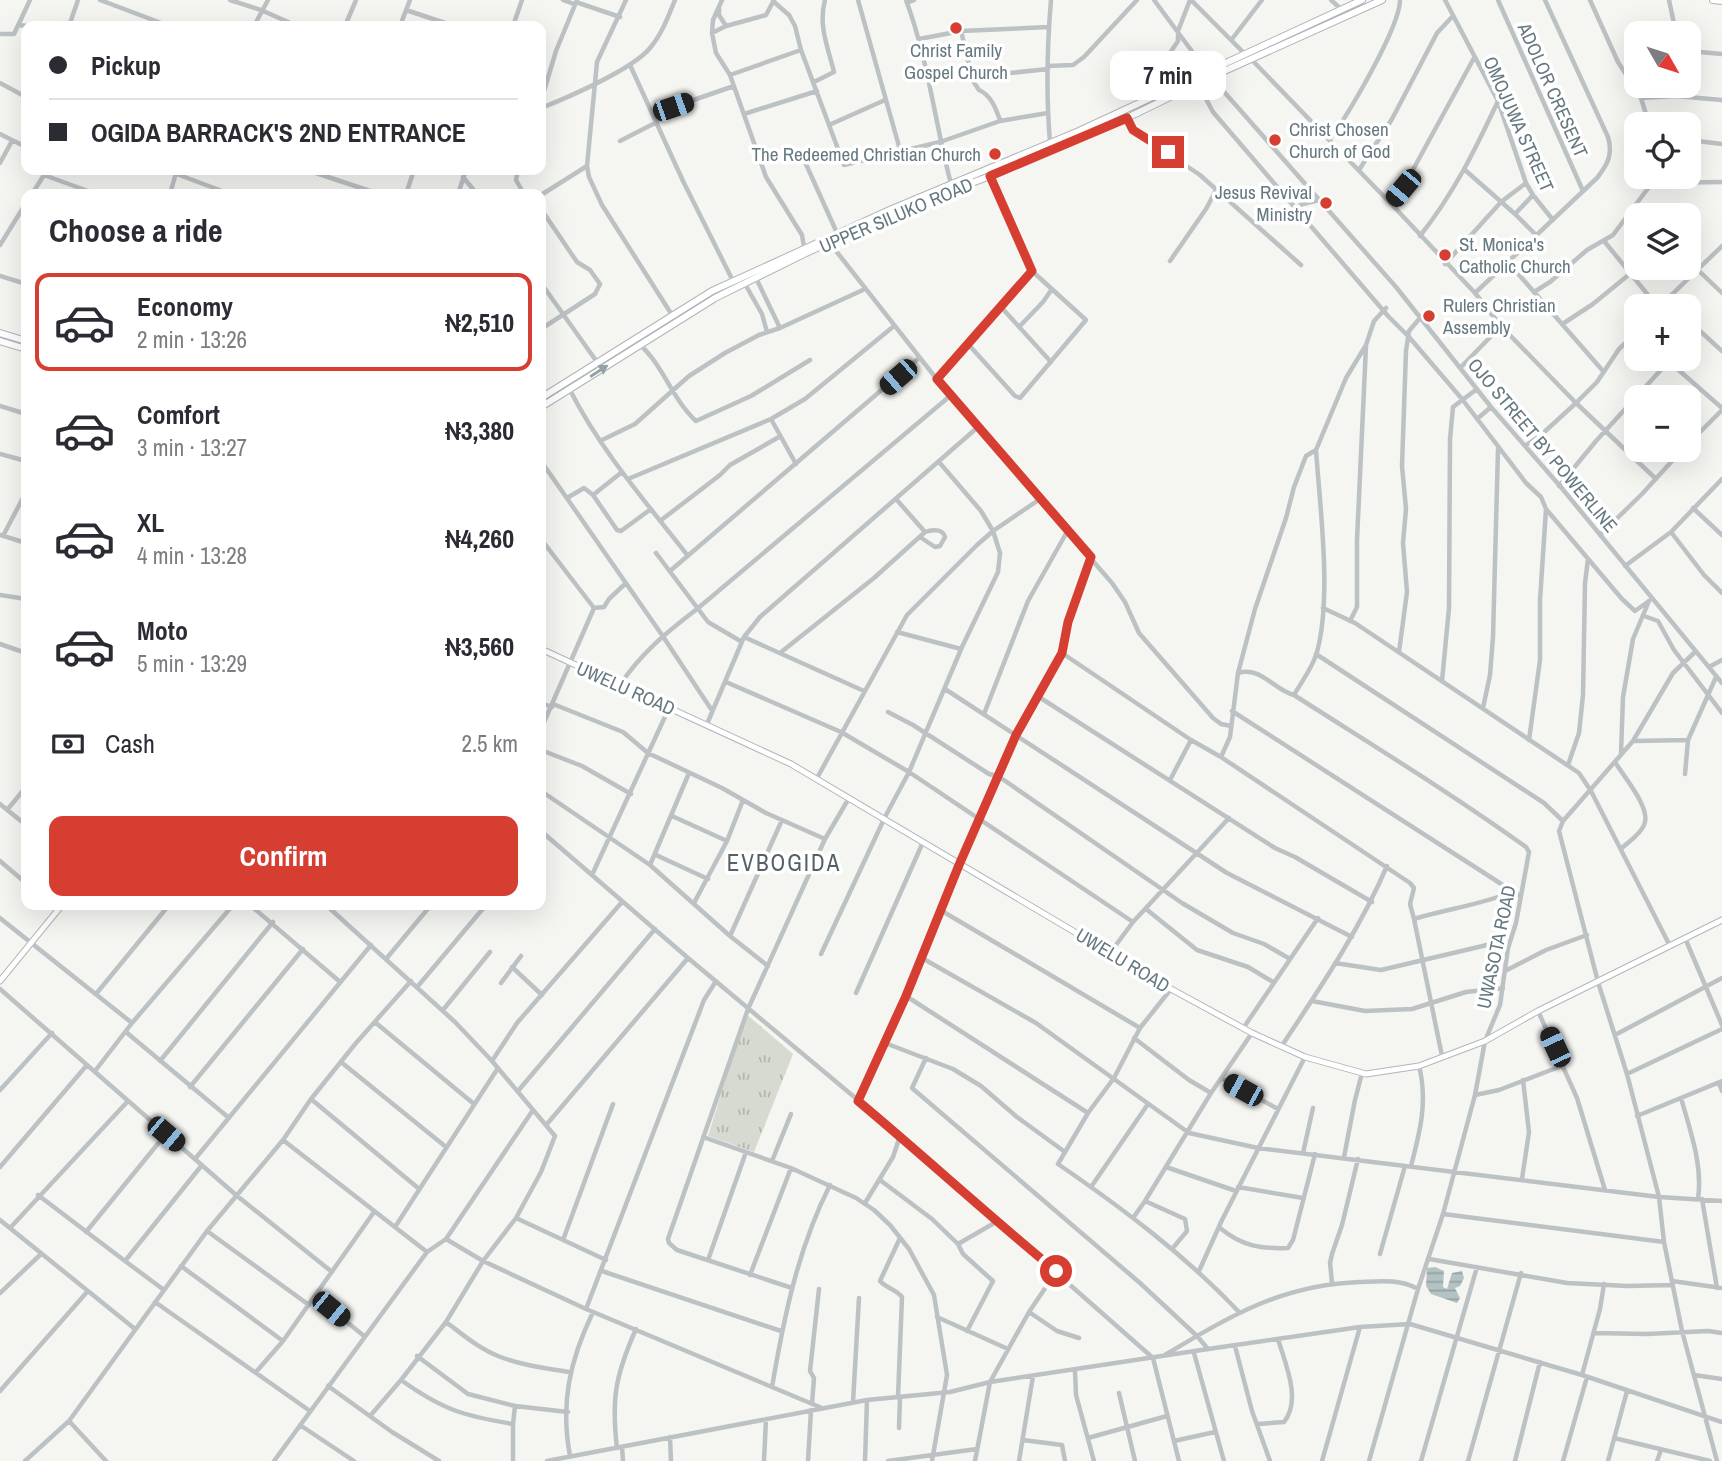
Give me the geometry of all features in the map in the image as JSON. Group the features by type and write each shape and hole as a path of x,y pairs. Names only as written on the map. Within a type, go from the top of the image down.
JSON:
{"main road":[{"name":"UPPER SILUKO ROAD","path":"546,404 640,345 733,281 804,247 951,184 989,173 1152,97 1382,0"},
{"path":"1713,0 1722,1"},
{"name":"UPPER SILUKO ROAD","path":"1248,57 1358,1"},
{"name":"UPPER SILUKO ROAD","path":"546,395 672,315 713,295 756,278 896,212 1127,118 1198,84 1209,74"},
{"path":"0,333 21,339"},
{"path":"0,341 21,347"}],"street":[{"path":"0,34 14,34 30,0"},
{"path":"71,21 78,0"},
{"path":"100,0 157,21"},
{"path":"230,0 261,9 286,21"},
{"path":"256,21 268,0"},
{"path":"347,21 356,0"},
{"path":"402,21 410,0"},
{"path":"563,0 620,17"},
{"path":"626,0 597,62 587,166 602,205 672,315"},
{"path":"546,106 630,65 652,46 663,30 675,0"},
{"path":"722,0 713,20 712,33 716,53 730,75 766,177 802,235 804,247"},
{"path":"712,33 726,26 766,15 774,0 789,15 795,26 801,50 844,165 940,142 1000,121 1048,113"},
{"path":"814,82 834,72 824,40 822,12 825,0"},
{"path":"858,0 900,150"},
{"path":"914,0 907,1 919,39 951,184"},
{"path":"1051,0 1048,67 1051,143"},
{"path":"1010,73 1073,65 1084,57 1137,0"},
{"name":"OJO STREET BY POWERLINE","path":"1154,0 1209,74 1396,287 1491,407 1600,535 1649,599 1722,683"},
{"path":"1152,97 1151,86 1155,75 1178,41 1178,31 1191,0 1391,203 1576,403 1656,479"},
{"path":"1232,39 1262,0"},
{"path":"1331,0 1341,9"},
{"path":"1329,140 1372,68 1398,15 1399,0"},
{"name":"OMOJUWA STREET","path":"1445,0 1497,101 1526,183 1532,195 1553,220"},
{"name":"ADOLOR CRESENT","path":"1497,0 1583,191"},
{"path":"1475,293 1606,167 1611,147 1545,0"},
{"path":"1590,0 1624,70"},
{"path":"1670,0 1674,21"},
{"path":"514,21 519,1"},
{"path":"546,84 576,2"},
{"path":"719,7 719,15 726,26"},
{"path":"406,10 439,21"},
{"path":"1359,170 1392,119 1437,33 1452,17"},
{"path":"919,39 961,31 1049,27"},
{"path":"961,31 973,81 994,104 1000,121"},
{"path":"730,75 801,50"},
{"path":"1701,52 1722,54"},
{"path":"1391,203 1410,177 1474,58"},
{"path":"630,65 733,281"},
{"path":"0,83 21,94"},
{"path":"1198,84 1213,112 1462,399 1588,559 1633,610 1639,610 1649,599"},
{"path":"653,114 734,86"},
{"path":"744,114 817,91"},
{"path":"1641,98 1645,112"},
{"path":"1699,98 1722,100"},
{"path":"829,125 885,100"},
{"path":"1420,236 1444,206 1465,170 1497,101"},
{"path":"1127,118 1133,130 1185,163 1301,265"},
{"path":"620,141 657,122"},
{"path":"0,134 21,144"},
{"path":"0,163 12,141"},
{"path":"1701,141 1722,144"},
{"path":"805,162 837,233"},
{"path":"546,192 587,166"},
{"path":"1465,170 1536,235"},
{"path":"968,344 1015,396 1020,398 1086,320 1032,271 989,173"},
{"path":"35,189 44,175 74,189"},
{"path":"181,175 217,189"},
{"path":"322,175 364,189"},
{"path":"459,189 463,177"},
{"path":"463,177 473,189"},
{"path":"1701,181 1722,182"},
{"path":"1445,264 1501,202 1526,183"},
{"path":"1534,292 1587,250 1613,235 1646,189"},
{"path":"1170,261 1216,190"},
{"path":"1515,214 1532,195"},
{"path":"1294,208 1320,200"},
{"path":"0,245 21,212"},
{"path":"546,216 577,262 590,270 600,284 594,294 546,326"},
{"path":"1604,241 1624,267"},
{"path":"829,242 950,396 1091,557 1125,602 1139,633 1213,718 1220,724 1231,726"},
{"path":"1701,268 1722,246"},
{"path":"1507,261 1603,371"},
{"path":"937,379 1032,271"},
{"path":"1701,274 1722,293"},
{"path":"0,276 21,282"},
{"path":"756,278 780,328"},
{"path":"1563,323 1624,280"},
{"path":"1635,280 1647,294"},
{"path":"1675,294 1689,280"},
{"path":"744,283 762,314 766,333"},
{"path":"600,441 641,420 671,391 725,353 865,289"},
{"path":"1019,327 1052,289"},
{"path":"546,290 597,362"},
{"path":"1001,307 1051,362"},
{"path":"1294,695 1316,654 1323,608 1323,553 1316,450 1346,378 1366,345 1374,321 1385,309"},
{"path":"1399,652 1407,592 1403,543 1406,509 1402,467 1406,351 1409,331 1420,318"},
{"path":"628,479 771,419 804,399 894,326"},
{"path":"1461,368 1502,326"},
{"path":"1701,332 1722,351"},
{"path":"1524,446 1541,435 1597,382 1624,344"},
{"path":"640,345 654,362 671,391 693,418 699,421 751,396 810,360"},
{"path":"1350,621 1357,607 1357,540 1366,345"},
{"path":"670,571 919,358"},
{"path":"1647,385 1659,371"},
{"path":"1680,371 1722,409 1701,431"},
{"path":"1442,681 1449,594 1450,439 1453,407 1477,389"},
{"path":"570,390 583,415 622,472 688,556"},
{"path":"620,685 649,646 697,609 950,396"},
{"path":"0,406 21,412"},
{"path":"1477,419 1491,407"},
{"path":"1559,486 1624,412"},
{"path":"771,419 796,464"},
{"path":"707,724 743,640 760,617 978,427"},
{"path":"660,521 730,465 779,437"},
{"path":"1483,708 1490,675 1493,637 1498,448"},
{"path":"1221,757 1230,737 1238,673 1255,609 1294,487 1306,456 1316,450"},
{"path":"0,454 21,460"},
{"path":"821,954 884,817 909,772 961,649 998,572 1000,553 993,531 981,511 939,462"},
{"path":"1600,535 1671,462"},
{"path":"546,468 712,710"},
{"path":"593,495 622,472"},
{"path":"1625,566 1671,532 1722,479"},
{"path":"567,498 584,488 593,495 617,530 621,531 651,509"},
{"path":"896,499 926,532"},
{"path":"817,778 907,615 993,531 1040,499"},
{"path":"21,501 2,536 21,542"},
{"path":"1693,508 1722,535"},
{"path":"1529,740 1540,660 1540,600 1546,509"},
{"path":"984,714 1028,601 1068,530"},
{"path":"780,653 874,578 920,537 926,532 941,531 945,537 940,546 935,547 920,537"},
{"path":"1671,532 1703,575 1722,593"},
{"path":"546,552 594,608"},
{"path":"656,553 708,622 743,640 780,653 864,691"},
{"path":"858,1101 906,996 1016,735 1062,653 1068,622 1091,557"},
{"path":"1568,765 1579,733 1583,695 1585,583 1588,559"},
{"path":"594,608 604,607 608,599 626,583"},
{"path":"0,595 21,598"},
{"path":"1621,754 1623,697 1633,639 1649,599"},
{"path":"546,719 594,608"},
{"path":"1323,608 1350,621 1399,652 1579,774 1591,791 1670,947"},
{"path":"1658,621 1665,615"},
{"path":"1644,617 1658,621 1665,636 1722,713"},
{"path":"897,632 961,649"},
{"path":"0,645 21,651"},
{"name":"UWELU ROAD","path":"546,651 707,724 817,778 1171,989 1281,1047 1305,1057 1362,1073 1419,1066 1485,1041 1538,1011 1722,920"},
{"path":"1695,652 1673,673 1633,741 1563,821 1559,834 1659,1197 1664,1242 1682,1331 1717,1461"},
{"path":"1062,653 1412,884 1415,894 1410,904 1442,1056"},
{"path":"1316,654 1544,803 1563,821"},
{"path":"1709,667 1722,660"},
{"name":"UWASOTA ROAD","path":"1238,673 1255,673 1294,695 1425,778 1526,847 1529,857 1516,923 1508,948 1500,1005 1485,1041 1475,1095 1443,1214 1418,1289 1369,1461"},
{"path":"1685,774 1688,740 1716,676"},
{"path":"726,682 841,732 909,772 1133,922"},
{"path":"945,689 1227,873 1352,937"},
{"path":"1039,697 1275,848 1372,902"},
{"path":"546,704 623,732 648,753 825,839"},
{"path":"592,876 669,708"},
{"path":"1232,711 1520,896"},
{"path":"888,712 989,774 998,776 1182,903 1233,933 1264,944 1290,959"},
{"path":"1170,780 1191,740"},
{"path":"1633,741 1688,740"},
{"path":"546,752 582,766 631,794"},
{"path":"1615,762 1643,806 1646,818 1642,830 1621,849"},
{"path":"650,865 689,773"},
{"path":"7,810 21,793"},
{"path":"546,794 650,865 768,966"},
{"path":"792,1289 677,1250 668,1239 748,1009 825,839 849,798"},
{"path":"694,903 727,841 743,800"},
{"path":"0,804 21,821"},
{"path":"672,816 727,841"},
{"path":"1110,953 1133,922 1229,818"},
{"path":"730,936 782,820"},
{"path":"546,835 901,1136 1153,1358 1179,1461"},
{"path":"856,992 923,842"},
{"path":"656,855 708,879"},
{"path":"0,861 21,879"},
{"path":"1281,1047 1352,937 1372,902 1387,866"},
{"path":"1414,919 1487,902 1513,892"},
{"path":"492,1061 517,1023 622,902"},
{"path":"1146,909 1198,950 1248,967 1273,982"},
{"path":"0,980 58,910"},
{"path":"96,994 165,910"},
{"path":"95,1071 132,1023 229,910"},
{"path":"257,910 339,981"},
{"path":"332,910 443,1010 492,1061 554,1133 541,1172 516,1218 483,1261 446,1322 370,1416"},
{"path":"386,958 427,910"},
{"path":"418,986 482,910"},
{"path":"942,911 1140,1028"},
{"path":"0,918 132,1023"},
{"path":"1244,1027 1318,918"},
{"path":"160,1060 273,922"},
{"path":"518,1091 655,929"},
{"path":"1505,971 1546,950 1587,936"},
{"path":"1627,1074 1722,1027 1685,938"},
{"path":"195,1159 371,945"},
{"path":"1335,964 1381,970 1486,945 1508,948"},
{"path":"190,1087 242,1020 303,949"},
{"path":"443,1010 490,952"},
{"path":"501,983 521,956"},
{"path":"547,1124 688,958"},
{"path":"922,958 1036,1023 1189,1133 1258,1148 1659,1197 1722,1201"},
{"path":"512,967 542,995"},
{"path":"1615,1035 1722,978"},
{"path":"25,1461 69,1421 207,1231 283,1140 341,1062 411,981"},
{"path":"586,1309 704,1000 716,981"},
{"path":"1312,1001 1345,1008 1383,1011 1412,1009 1466,992 1503,988"},
{"path":"0,989 236,1195 332,1272"},
{"path":"1171,989 1140,1028 1114,1078 1088,1113 1058,1164 1199,1271 1239,1312"},
{"path":"906,996 1088,1113"},
{"path":"1538,1011 1564,1065 1593,1146 1605,1190"},
{"path":"376,1023 474,1104"},
{"path":"126,1032 229,1118"},
{"path":"1132,1218 1145,1202 1211,1093 1252,1032"},
{"path":"0,1090 52,1033"},
{"path":"1134,1038 1189,1080 1211,1093"},
{"path":"885,1043 953,1069 981,1086 1017,1117 1065,1152"},
{"path":"1199,1271 1237,1189 1305,1057"},
{"path":"926,1058 912,1088 1140,1283 1208,1349"},
{"path":"341,1062 446,1146"},
{"path":"0,1167 87,1065"},
{"path":"1475,1095 1499,1090 1564,1065"},
{"path":"1412,1166 1424,1110 1419,1066"},
{"path":"395,1227 498,1068"},
{"path":"1345,1157 1354,1100 1362,1073"},
{"path":"1221,1078 1278,1109"},
{"path":"1522,1179 1529,1132 1523,1080"},
{"path":"1637,1116 1721,1082 1722,1091"},
{"path":"1429,1259 1567,1283 1627,1286 1672,1283 1719,1288 1700,1199 1695,1150 1681,1098"},
{"path":"311,1100 418,1188"},
{"path":"10,1228 128,1101"},
{"path":"563,1240 613,1104"},
{"path":"1091,1187 1148,1104"},
{"path":"1303,1153 1313,1108"},
{"path":"274,1461 427,1252 446,1239 533,1110"},
{"path":"772,1161 791,1114"},
{"path":"86,1232 166,1134"},
{"path":"865,1203 893,1157 901,1136"},
{"path":"703,1137 790,1168 865,1203 890,1225 909,1249 934,1295 947,1375 932,1461"},
{"path":"283,1140 427,1252"},
{"path":"708,1260 746,1151"},
{"path":"1220,1228 1250,1247 1288,1248 1293,1241 1315,1154"},
{"path":"1332,1283 1330,1263 1358,1159"},
{"path":"125,1261 202,1165"},
{"path":"1380,1254 1405,1166"},
{"path":"1166,1167 1237,1189 1303,1198"},
{"path":"750,1275 790,1168"},
{"path":"880,1180 932,1219 958,1244 963,1254 994,1282 967,1331"},
{"path":"772,1387 781,1331 810,1226 830,1185"},
{"path":"38,1195 164,1290"},
{"path":"1145,1202 1185,1219 1187,1231 1171,1250"},
{"path":"256,1372 283,1341 374,1212"},
{"path":"1443,1214 1664,1242"},
{"path":"516,1218 606,1260"},
{"path":"0,1220 135,1329"},
{"path":"958,1244 996,1222"},
{"path":"207,1231 309,1304"},
{"path":"899,1428 902,1297 880,1281 900,1238"},
{"path":"446,1239 483,1261 586,1309 772,1387 812,1407"},
{"path":"0,1293 41,1254"},
{"path":"181,1266 283,1341"},
{"path":"1421,1461 1477,1268"},
{"path":"602,1271 781,1331"},
{"path":"975,1461 990,1382 1029,1312 1056,1271"},
{"path":"1468,1461 1521,1273"},
{"path":"1162,1357 1239,1312 1278,1296 1332,1283 1402,1281 1418,1289"},
{"path":"1563,1461 1585,1376 1604,1284"},
{"path":"808,1461 814,1378 810,1371 819,1289"},
{"path":"0,1391 87,1292"},
{"path":"315,1296 364,1335"},
{"path":"853,1402 859,1298"},
{"path":"155,1302 310,1411"},
{"path":"570,1456 566,1432 569,1372 578,1343 593,1312"},
{"path":"1029,1312 1057,1331 1079,1338"},
{"path":"936,1316 1008,1349"},
{"path":"446,1322 497,1356 569,1372"},
{"path":"547,1461 766,1419 812,1407 822,1408 867,1400 945,1392 990,1382 1360,1327 1409,1324 1500,1349 1722,1422"},
{"path":"1322,1461 1360,1327"},
{"path":"623,1461 613,1417 614,1392 620,1364 635,1329"},
{"path":"1594,1333 1722,1333"},
{"path":"1257,1424 1284,1422 1290,1415 1290,1382 1278,1339"},
{"path":"1235,1346 1270,1461"},
{"path":"1194,1353 1224,1461"},
{"path":"417,1356 468,1394 515,1406 568,1412"},
{"path":"1515,1461 1540,1362"},
{"path":"1075,1371 1076,1395 1094,1461"},
{"path":"1694,1375 1722,1379"},
{"path":"1019,1461 1033,1376"},
{"path":"401,1380 447,1409 513,1424"},
{"path":"328,1386 439,1461"},
{"path":"1608,1461 1627,1391"},
{"path":"1119,1393 1135,1461"},
{"path":"865,1461 867,1400"},
{"path":"513,1461 515,1406"},
{"path":"1088,1438 1167,1416"},
{"path":"764,1461 766,1419"},
{"path":"69,1421 106,1461"},
{"path":"300,1425 354,1461"},
{"path":"1174,1441 1215,1432"},
{"path":"670,1437 671,1461"},
{"path":"1614,1438 1710,1461"},
{"path":"1023,1440 1062,1445 1065,1461"},
{"path":"888,1461 977,1449"},
{"path":"1657,1461 1661,1450"},
{"path":"583,1454 583,1461"}],"green space":[{"path":"746,1014 793,1054 754,1152 708,1136"}],"shaded area":[{"path":"1435,1267 1444,1271 1443,1287 1447,1289 1452,1273 1462,1271 1464,1278 1460,1286 1455,1288 1460,1298 1457,1303 1431,1294 1426,1286 1427,1268"}],"place":[{"name":"Christ Family Gospel Church","path":"956,28"},
{"name":"Christ Chosen Church of God","path":"1275,140"},
{"name":"The Redeemed Christian Church","path":"995,154"},
{"name":"Jesus Revival Ministry","path":"1326,203"},
{"name":"St. Monica's Catholic Church","path":"1445,255"},
{"name":"Rulers Christian Assembly","path":"1429,316"}],"district":[{"name":"EVBOGIDA","path":"784,863"}],"route":[{"path":"1056,1271 858,1101 906,996 1016,735 1062,653 1068,622 1091,557 937,379 1032,271 990,176 1127,118 1133,130 1168,152"}]}
